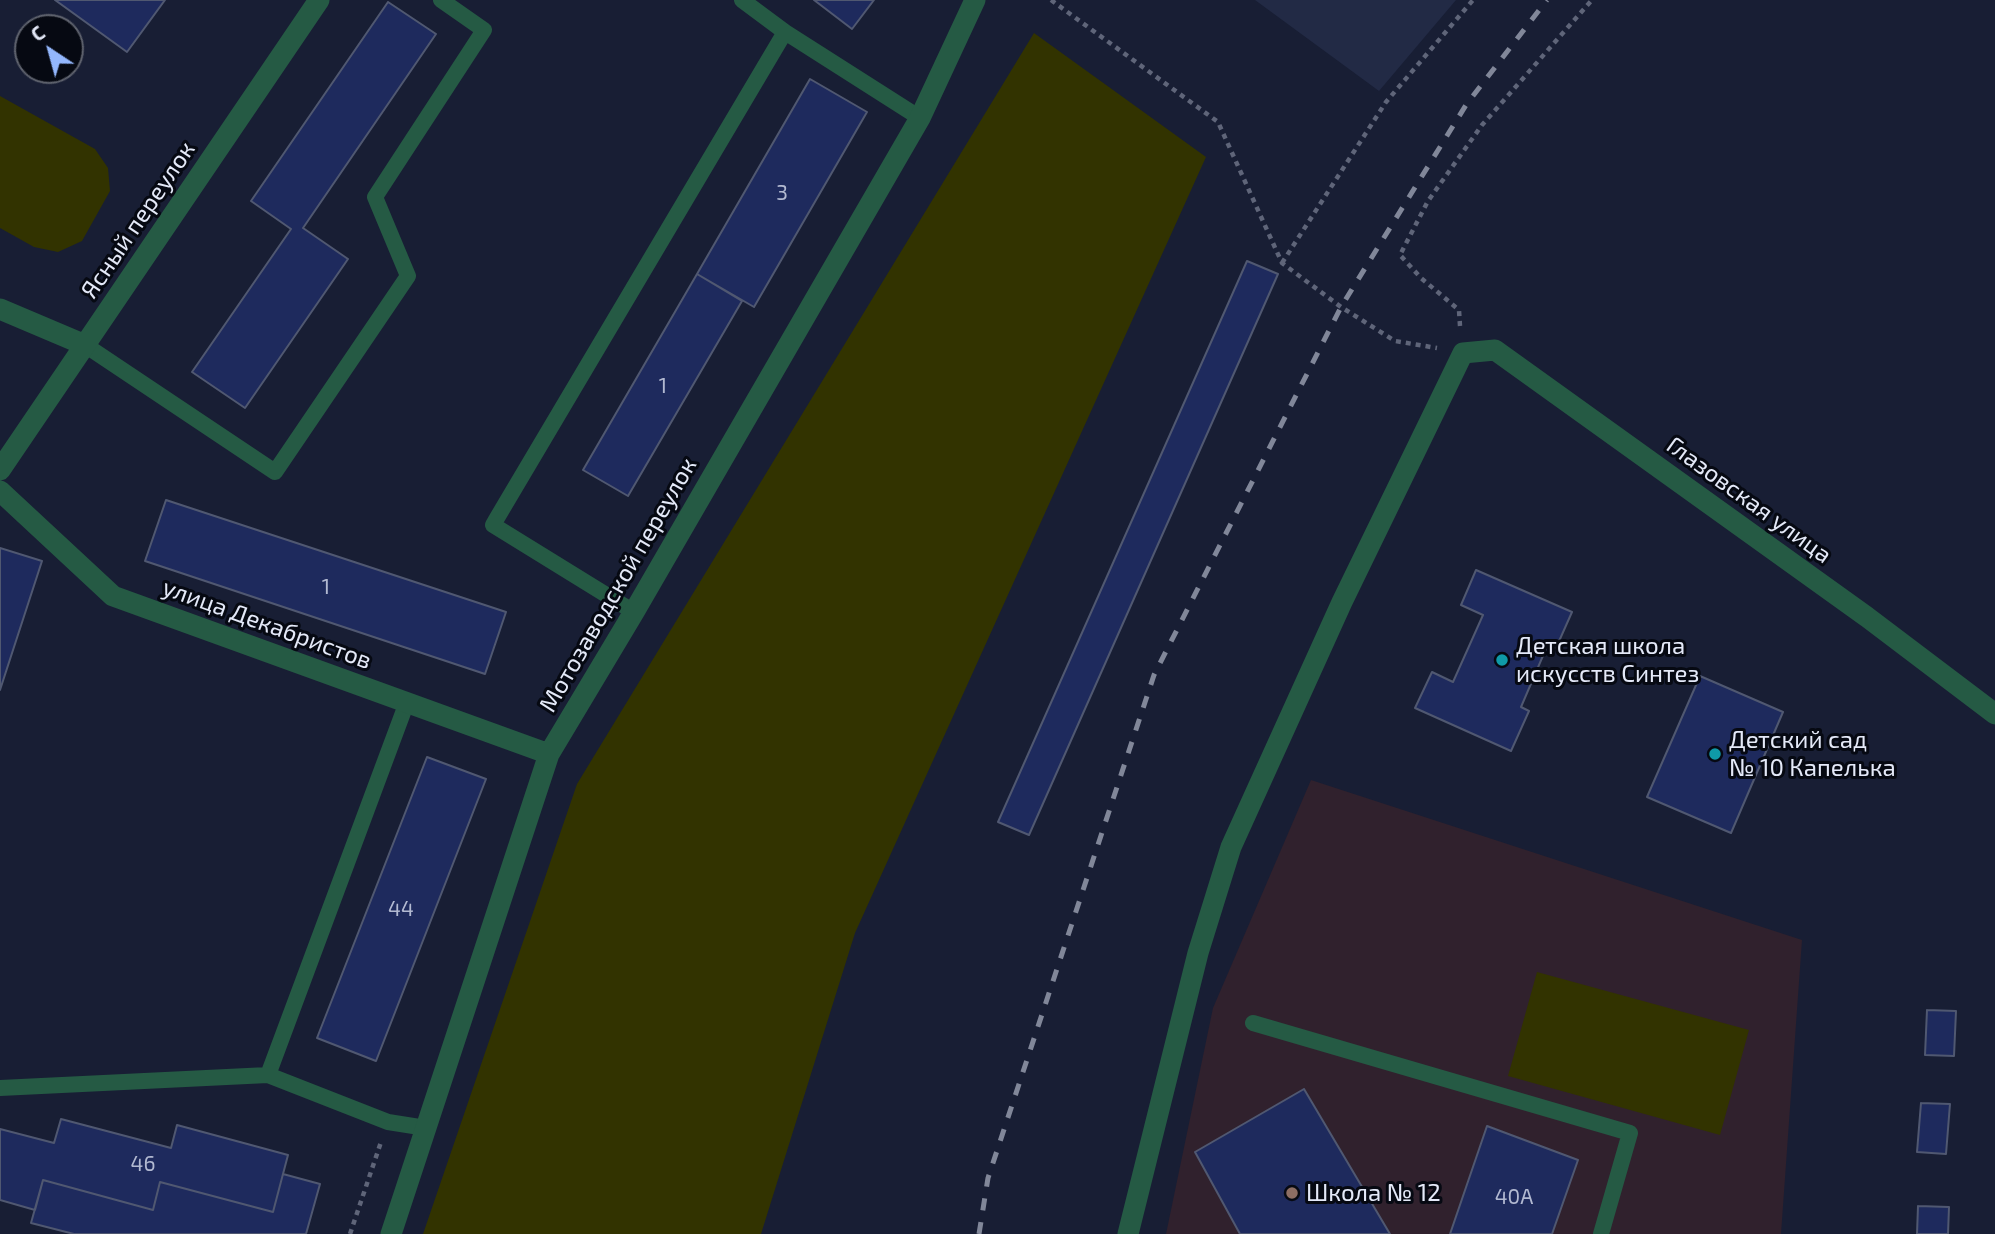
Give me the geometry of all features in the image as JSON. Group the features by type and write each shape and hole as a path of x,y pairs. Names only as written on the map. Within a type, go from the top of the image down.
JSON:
{"street":[{"name":"Ясный переулок","path":"0,470 319,0"},
{"name":"Мотозаводской переулок","path":"391,1234 549,754 920,118 975,0"},
{"path":"0,309 85,345"},
{"name":"Глазовская улица","path":"1463,353 1494,350 1867,617 1995,714"},
{"path":"1128,1234 1198,953 1231,847 1342,602 1463,353"},
{"name":"улица Декабристов","path":"0,491 113,596 549,754"}],"lane":[{"path":"85,345 275,472 408,275 375,197 484,30 441,0"},
{"path":"742,0 785,32 920,118"},
{"path":"634,612 493,525 785,32"},
{"path":"268,1075 407,702"},
{"path":"1253,1023 1630,1132 1601,1234"},
{"path":"0,1088 268,1075 388,1122 425,1128"}],"path":[{"path":"1051,0 1218,122 1282,263 1341,307 1395,341 1463,353 1458,310 1421,278 1400,255 1428,201 1482,125 1592,0"},
{"path":"1282,263 1386,102 1473,0"},
{"path":"350,1234 388,1122"}],"shaded area":[{"path":"1255,0 1456,0 1379,91"},
{"path":"1034,33 1206,157 855,933 761,1234 423,1234 577,784"},
{"path":"0,96 95,149 108,168 110,191 82,241 58,252 34,247 0,228"},
{"path":"1311,780 1802,940 1781,1234 1166,1234 1213,1008"},
{"path":"1537,972 1749,1030 1720,1135 1508,1076"}],"building":[{"path":"55,0 165,0 127,52 84,21 84,14 74,14"},
{"path":"814,0 874,0 852,29"},
{"path":"388,2 436,34 303,228 348,259 245,408 192,372 291,229 251,201"},
{"path":"810,79 867,112 754,307 697,274"},
{"path":"1247,261 1278,274 1029,835 998,822"},
{"path":"697,274 742,301 628,496 583,470"},
{"path":"166,500 506,612 485,674 145,561"},
{"path":"0,548 42,561 0,690"},
{"name":"Детская школа искусств Синтез","path":"1476,570 1572,612 1556,648 1548,644 1521,707 1529,711 1511,751 1415,708 1432,672 1453,682 1483,615 1461,605"},
{"name":"Детский сад № 10 Капелька","path":"1700,676 1783,712 1731,833 1647,797"},
{"path":"427,757 486,779 376,1061 317,1038"},
{"path":"1927,1010 1956,1011 1954,1056 1925,1055"},
{"name":"Школа № 12","path":"1304,1089 1390,1234 1240,1234 1195,1152"},
{"path":"1921,1103 1950,1104 1946,1154 1917,1152"},
{"path":"61,1119 171,1148 177,1125 288,1155 273,1212 160,1182 153,1210 43,1180 35,1210 0,1200 0,1129 54,1143"},
{"name":"Школа № 12","path":"1487,1126 1578,1160 1552,1234 1450,1234"},
{"path":"283,1174 320,1184 306,1234 74,1234 31,1223 43,1180 153,1210 160,1182 273,1212"},
{"path":"1918,1206 1949,1207 1948,1234 1917,1234"}],"railway":[{"path":"979,1234 988,1178 1154,675 1341,307 1466,105 1547,0"}],"place":[{"name":"Детская школа искусств Синтез","path":"1502,660"},
{"name":"Детский сад № 10 Капелька","path":"1715,754"},
{"name":"Школа № 12","path":"1292,1193"}]}
